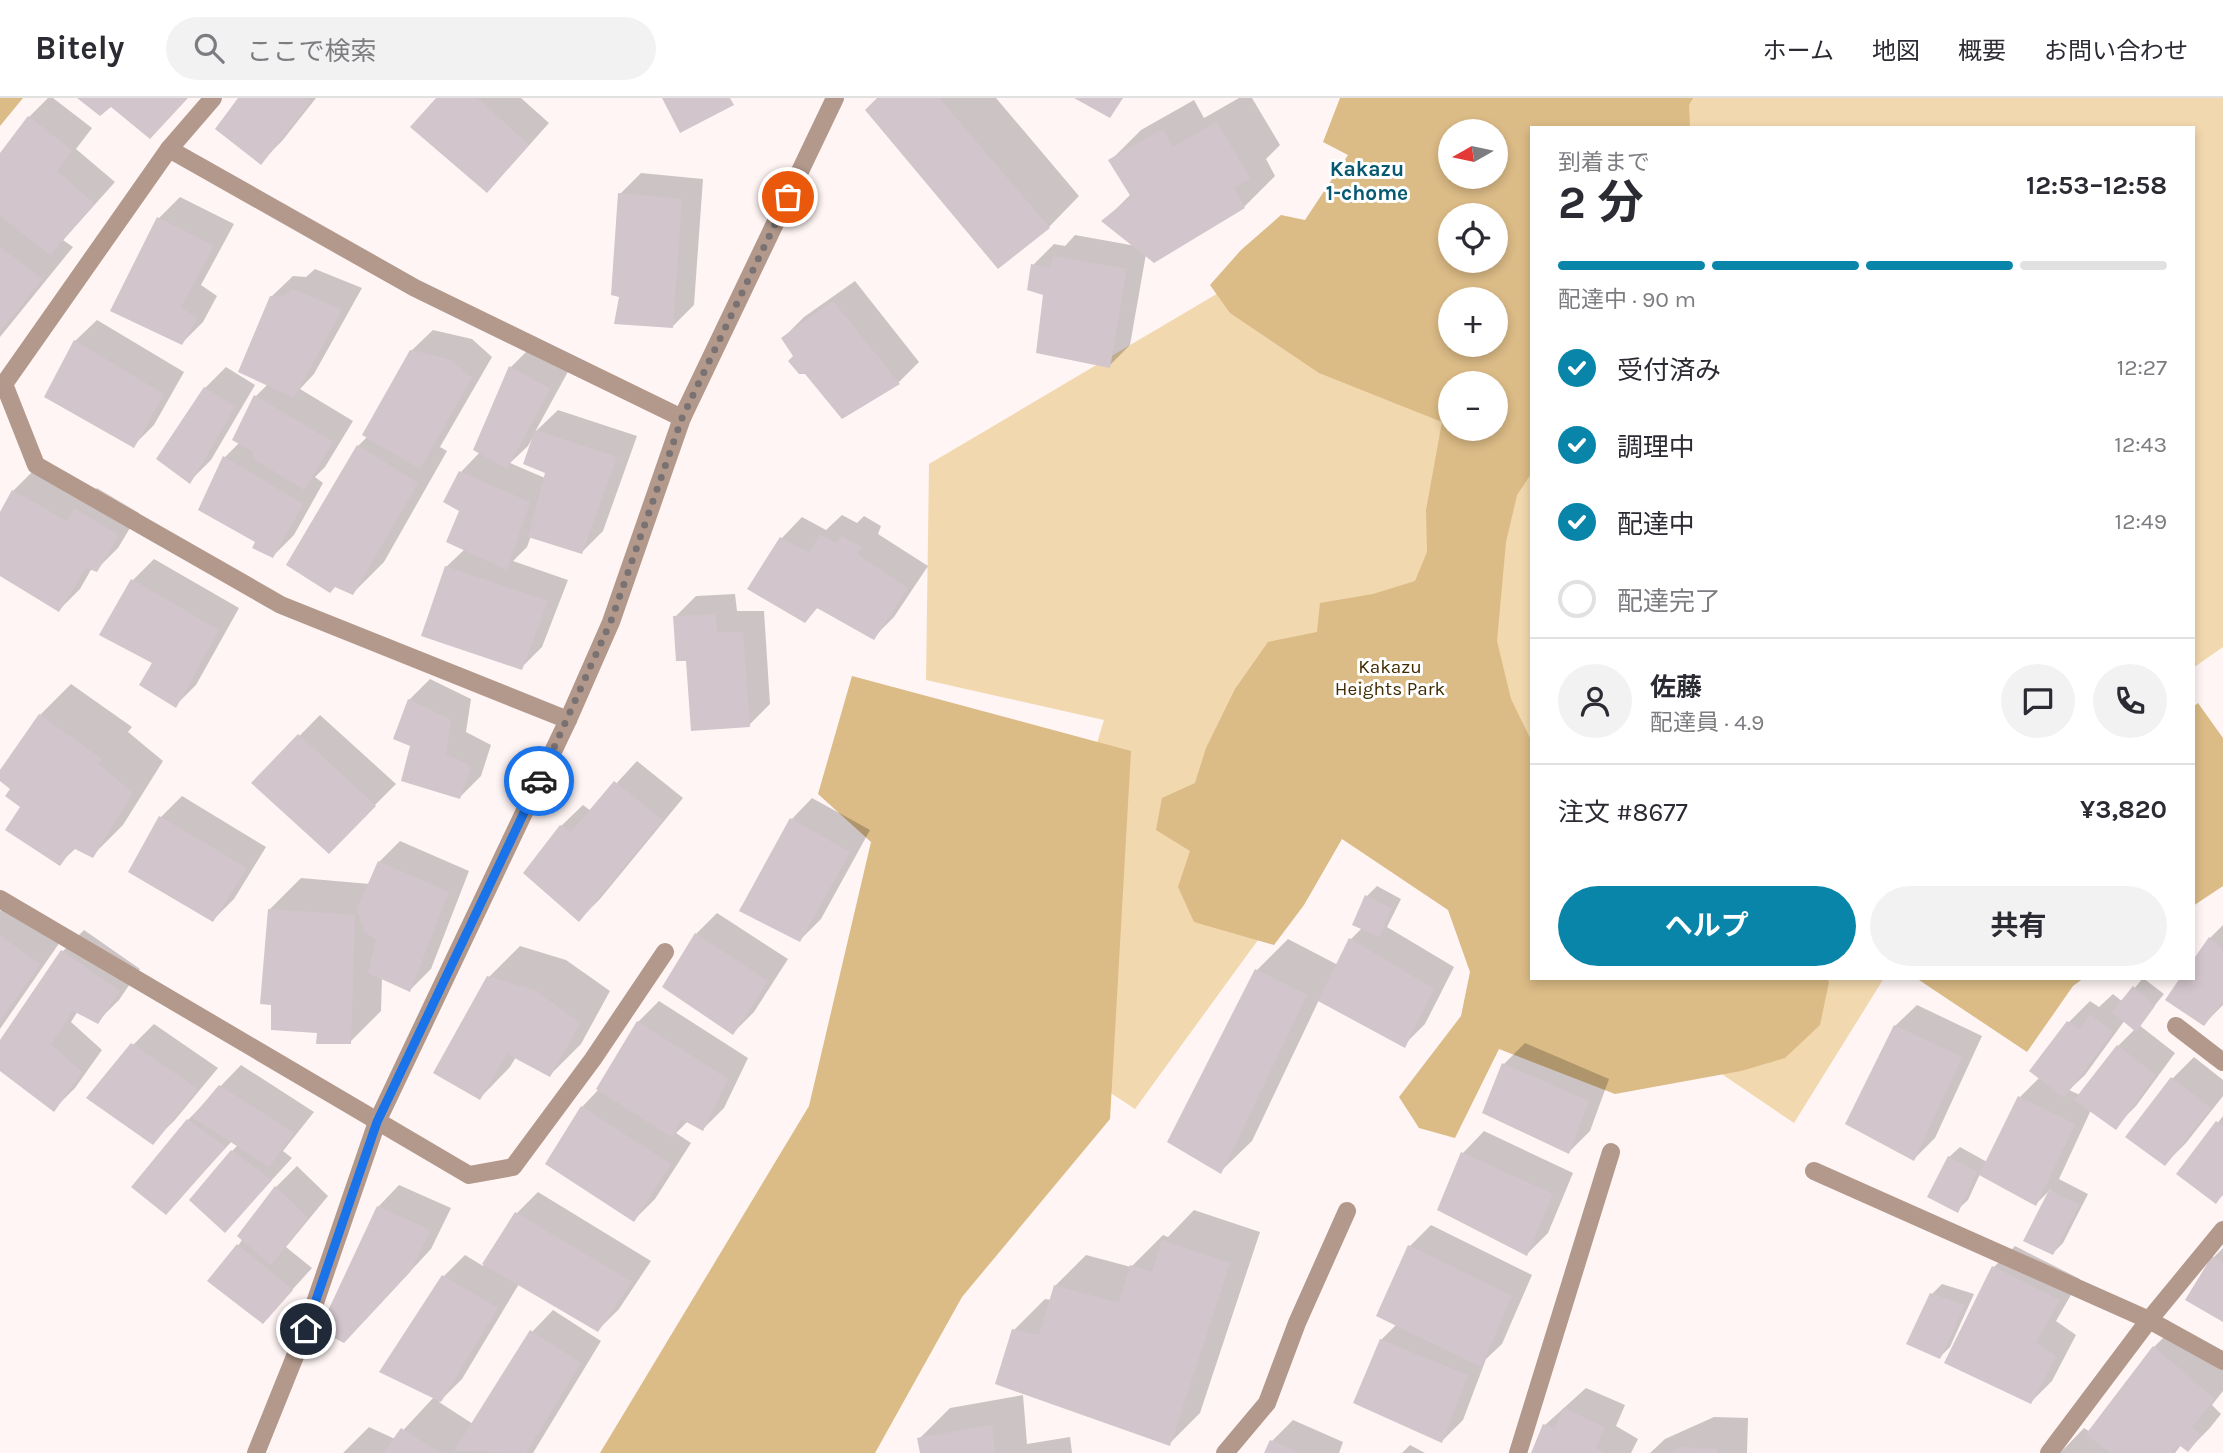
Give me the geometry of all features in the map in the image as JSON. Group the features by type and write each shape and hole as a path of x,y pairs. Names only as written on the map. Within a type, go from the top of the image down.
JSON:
{"street":[{"path":"214,98 169,149 4,384 36,465 281,605 568,720"},
{"path":"256,1453 306,1329 377,1122 568,720 611,621 682,418 835,98"},
{"path":"169,149 415,288 682,418"},
{"path":"0,900 469,1175 513,1167 593,1059 665,952"},
{"path":"2176,1026 2223,1062"},
{"path":"1518,1453 1611,1152"},
{"path":"1814,1171 2150,1320 2223,1361"},
{"path":"1225,1453 1268,1403 1297,1324 1347,1211"},
{"path":"2049,1453 2150,1320 2223,1230"}],"green space":[{"path":"0,98 23,98 0,126"},
{"name":"Kakazu Heights Park","path":"1340,98 1693,98 1689,105 1690,126 1530,126 1530,476 1517,495 1506,542 1497,641 1511,699 1530,738 1530,980 1828,980 1820,1025 1785,1058 1741,1071 1615,1094 1499,1049 1455,1138 1419,1128 1399,1097 1461,1016 1470,972 1448,910 1342,839 1304,905 1274,945 1194,922 1178,887 1190,851 1156,830 1162,798 1195,783 1206,748 1235,689 1268,642 1317,632 1320,603 1373,594 1415,581 1427,552 1426,510 1439,441 1508,441 1508,371 1438,371 1438,420 1319,373 1230,313 1210,285 1241,250 1281,215 1305,220 1348,155 1323,142"},
{"name":"Kakazu Heights Park","path":"1513,98 2223,98 2223,647 2195,667 2195,126 1530,126 1530,944 1346,819 1135,1109 1011,1027 1104,720 926,680 929,464 1269,263 1438,262 1438,273 1508,273 1508,203 1496,203 1496,189 1508,189 1508,121"},
{"path":"852,676 1131,751 1110,1119 962,1297 875,1453 600,1453 809,1106 871,842 818,794"},
{"path":"2198,703 2223,738 2223,886 2195,905 2195,705"},
{"path":"1583,980 1883,980 1794,1123"},
{"path":"1919,980 2081,980 2073,986 2027,1052"}],"building":[{"path":"77,98 188,98 150,139 111,107 100,116"},
{"path":"238,98 307,98 311,101 261,165 215,129"},
{"path":"436,98 477,98 529,145 487,193 410,127"},
{"path":"662,98 730,98 734,105 680,133"},
{"path":"877,98 939,98 1050,228 998,269 865,110"},
{"path":"1074,98 1123,98 1110,118"},
{"path":"28,116 72,150 57,171 95,204 50,255 0,216 0,153"},
{"path":"1217,122 1250,178 1234,188 1245,208 1154,263 1101,221 1131,197 1108,160 1163,129 1172,147"},
{"path":"618,193 682,199 673,328 614,324 619,297 611,295"},
{"path":"157,217 214,246 181,307 197,318 182,345 110,311"},
{"path":"0,247 43,279 0,332"},
{"path":"1053,256 1127,269 1110,368 1036,353 1043,295 1027,290 1031,264 1050,268"},
{"path":"293,289 342,310 294,398 238,372 270,296 283,297"},
{"path":"833,301 900,384 842,419 805,374 799,374 788,361 793,356 781,338"},
{"path":"74,340 164,394 134,448 44,397"},
{"path":"410,350 451,360 472,378 420,469 362,435"},
{"path":"509,366 550,389 507,469 473,450"},
{"path":"204,387 235,407 190,484 156,459"},
{"path":"254,395 333,442 304,490 253,458 253,452 232,440"},
{"path":"535,430 617,457 582,554 528,537 545,473 523,464"},
{"path":"357,445 418,483 353,595 335,587 330,593 286,565"},
{"path":"223,456 303,504 273,558 252,548 255,542 198,510"},
{"path":"459,471 530,502 507,570 446,542 459,511 443,502"},
{"path":"12,490 67,521 74,508 119,535 97,572 86,568 59,612 0,576 0,512"},
{"path":"820,535 836,543 842,536 861,547 858,555 908,588 874,640 817,608 805,623 747,589 780,537 809,553"},
{"path":"445,566 548,601 522,670 421,636"},
{"path":"131,579 219,630 176,708 139,685 152,663 99,635"},
{"path":"715,614 717,632 743,632 750,727 691,731 686,661 676,661 673,616"},
{"path":"408,699 451,720 446,754 471,766 460,799 401,781 410,746 393,739"},
{"path":"39,714 102,759 99,764 133,793 93,858 73,848 60,866 5,830 20,807 5,796 10,789 0,781 0,770"},
{"path":"298,734 376,806 329,854 251,783"},
{"path":"614,781 663,820 579,922 523,873 560,825 571,832"},
{"path":"159,816 247,868 213,922 128,872"},
{"path":"790,818 850,852 800,942 739,911"},
{"path":"378,861 449,892 410,992 368,973 376,940 364,931 357,909"},
{"path":"1365,895 1392,909 1379,937 1352,925"},
{"path":"268,909 355,915 351,1044 316,1044 317,1033 271,1030 271,1005 260,1004"},
{"path":"695,933 768,981 733,1035 662,987"},
{"path":"0,935 40,964 0,1022"},
{"path":"2209,937 2223,949 2223,1001 2204,1026 2165,1000 2179,980 2195,980 2195,957"},
{"path":"1349,938 1434,989 1405,1048 1318,1001"},
{"path":"61,950 120,991 98,1024 73,1011 51,1044 82,1072 54,1112 0,1071 0,1040"},
{"path":"1255,969 1307,995 1221,1174 1167,1142"},
{"path":"487,976 535,990 580,1023 550,1077 507,1054 480,1100 433,1073"},
{"path":"2133,986 2155,1006 2136,1032 2112,1012"},
{"path":"2090,1014 2113,1032 2064,1098 2029,1071 2067,1021 2079,1029"},
{"path":"637,1021 728,1079 703,1131 681,1119 673,1138 596,1089"},
{"path":"1894,1025 1962,1057 1914,1161 1845,1124"},
{"path":"131,1043 198,1089 153,1145 86,1098"},
{"path":"2117,1045 2156,1075 2116,1130 2074,1100"},
{"path":"1502,1063 1589,1101 1569,1154 1482,1113"},
{"path":"2171,1077 2211,1108 2165,1166 2125,1137"},
{"path":"219,1085 294,1133 269,1167 192,1117"},
{"path":"2018,1096 2075,1124 2036,1206 1979,1175"},
{"path":"581,1106 671,1164 634,1222 545,1164"},
{"path":"187,1119 226,1147 166,1215 131,1187"},
{"path":"2216,1121 2223,1126 2223,1194 2216,1204 2176,1174"},
{"path":"231,1150 272,1180 225,1233 189,1200"},
{"path":"1461,1152 1553,1194 1527,1256 1437,1210"},
{"path":"1948,1156 1977,1172 1958,1213 1927,1197"},
{"path":"275,1186 308,1218 271,1265 237,1236"},
{"path":"2049,1190 2079,1205 2053,1255 2023,1241"},
{"path":"377,1206 431,1230 410,1272 344,1343 319,1330"},
{"path":"515,1212 632,1282 598,1332 482,1264"},
{"path":"1162,1240 1230,1263 1170,1446 995,1384 1012,1329 1039,1335 1054,1285 1119,1303 1130,1265 1152,1272"},
{"path":"237,1244 293,1290 263,1324 207,1281"},
{"path":"1408,1245 1512,1296 1481,1367 1376,1316"},
{"path":"2212,1256 2223,1262 2223,1322 2185,1300"},
{"path":"1992,1266 2060,1300 2036,1342 2056,1357 2031,1404 1944,1363"},
{"path":"442,1275 498,1308 441,1402 379,1372"},
{"path":"1930,1293 1965,1305 1940,1359 1906,1344"},
{"path":"530,1330 581,1363 526,1453 454,1451"},
{"path":"1380,1339 1468,1375 1442,1443 1353,1403"},
{"path":"2153,1346 2215,1399 2192,1427 2201,1436 2188,1452 2179,1445 2172,1453 2110,1453 2086,1434"},
{"path":"1563,1408 1605,1427 1596,1448 1604,1453 1531,1453 1543,1424 1555,1428"},
{"path":"992,1425 995,1453 920,1453 917,1438"},
{"path":"401,1428 440,1453 383,1453"},
{"path":"1270,1440 1300,1453 1264,1453"},
{"path":"1682,1447 1717,1449 1717,1453 1669,1453"}],"way so far":[{"path":"539,781 611,621 682,418 788,197"}],"district":[{"name":"Kakazu 1-chome","path":"1367,181"}],"route":[{"path":"306,1329 377,1122 539,781"}]}
